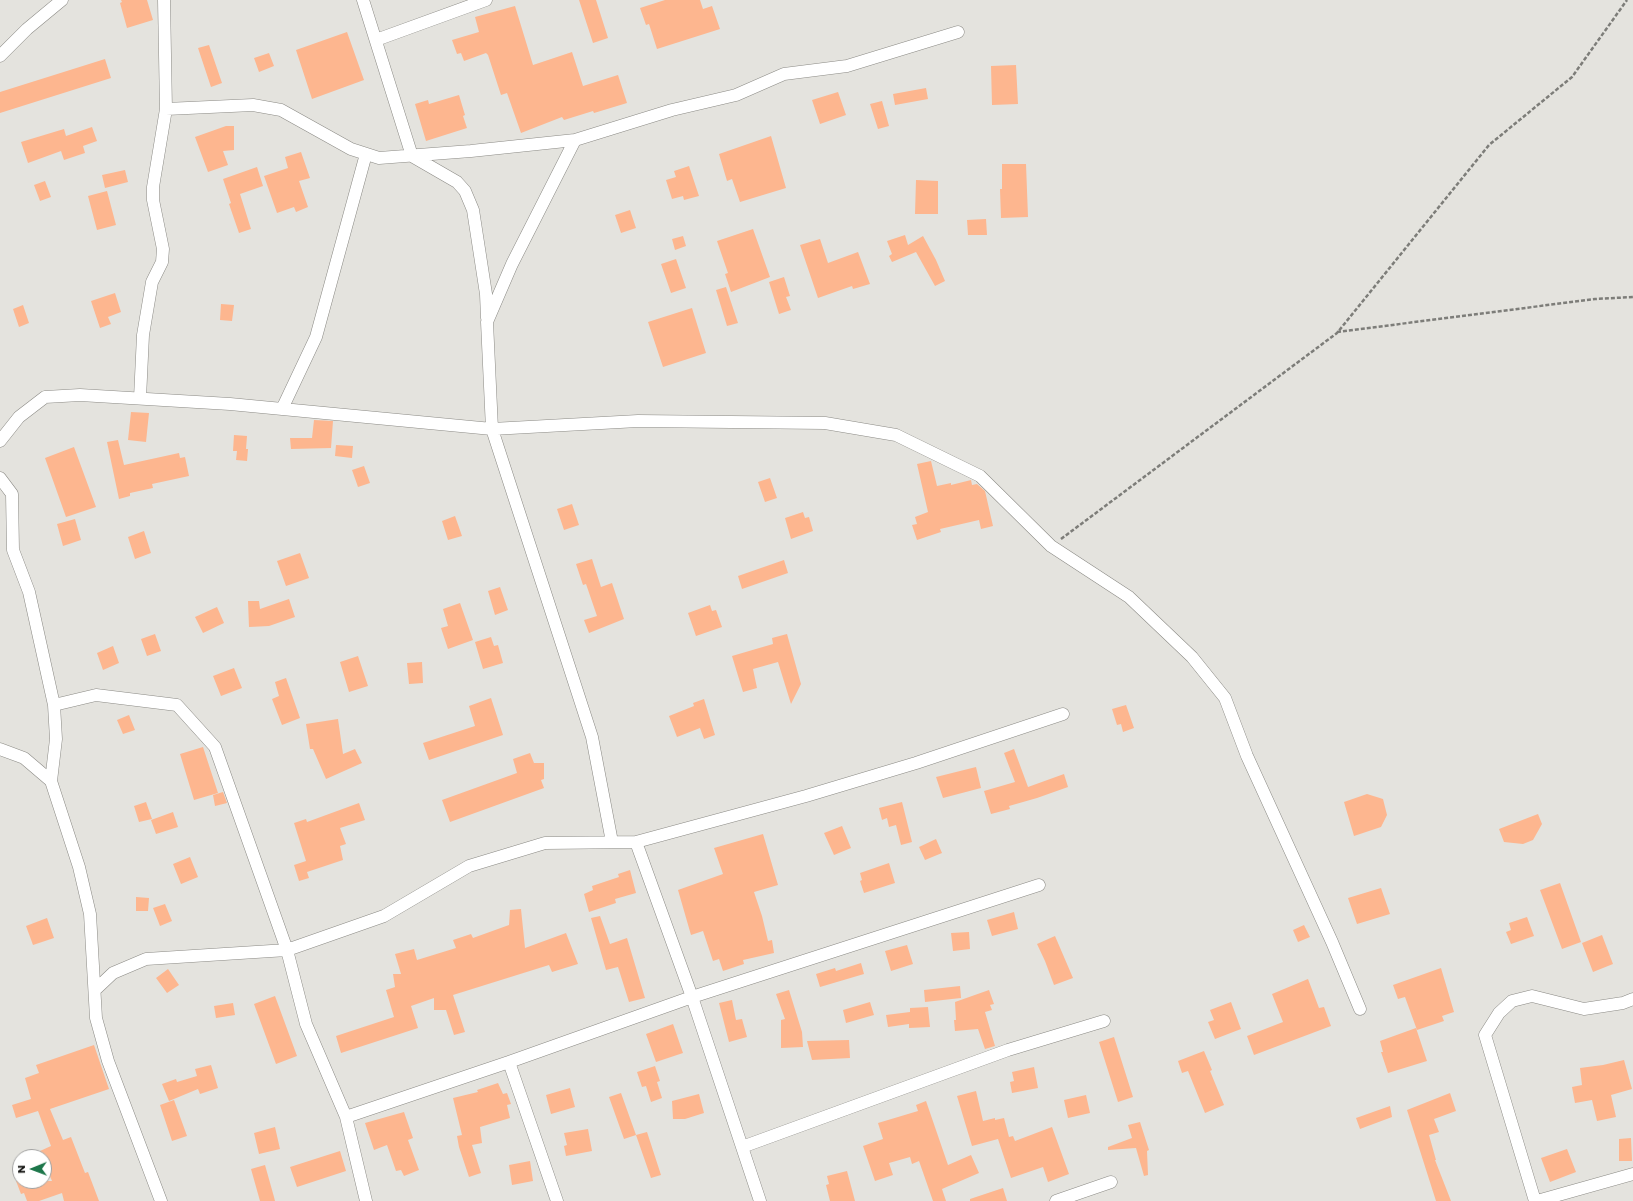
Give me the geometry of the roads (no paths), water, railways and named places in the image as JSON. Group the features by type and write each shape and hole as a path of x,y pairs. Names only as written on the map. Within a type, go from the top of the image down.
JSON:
{"street":[{"path":"0,56 27,29 62,0"},
{"path":"140,398 143,335 152,282 162,262 163,248 153,200 153,187 166,109 164,0"},
{"path":"363,0 412,156 457,182 465,192 473,210 486,294 492,429 592,737 612,842"},
{"path":"376,40 486,0"},
{"path":"166,109 253,105 281,110 351,149 379,158 471,151 575,140 672,110 736,94 784,74 847,66 958,32"},
{"path":"487,322 512,264 575,140"},
{"path":"282,409 316,337 366,154"},
{"path":"0,441 19,417 45,397 80,395 282,409 492,429 638,421 825,422 896,435 980,476 1051,546 1128,597 1192,657 1225,698 1247,756 1332,942 1360,1009"},
{"path":"0,478 12,494 13,550 29,592 54,705 56,739 51,781 79,867 90,914 96,1018 108,1061 161,1201"},
{"path":"54,705 96,695 177,705 215,747 287,950 306,1024 346,1117 366,1201"},
{"path":"95,990 113,973 146,959 287,950 384,916 468,866 544,843 636,842 813,794 916,763 1063,714"},
{"path":"0,749 24,758 51,781"},
{"path":"636,842 692,997 760,1201"},
{"path":"346,1117 692,997 1039,885"},
{"path":"1633,999 1623,1003 1584,1009 1532,996 1512,1001 1499,1013 1485,1035 1536,1201 1633,1174"},
{"path":"742,1148 1008,1050 1104,1021"},
{"path":"508,1062 557,1201"},
{"path":"1056,1201 1111,1182"}]}
